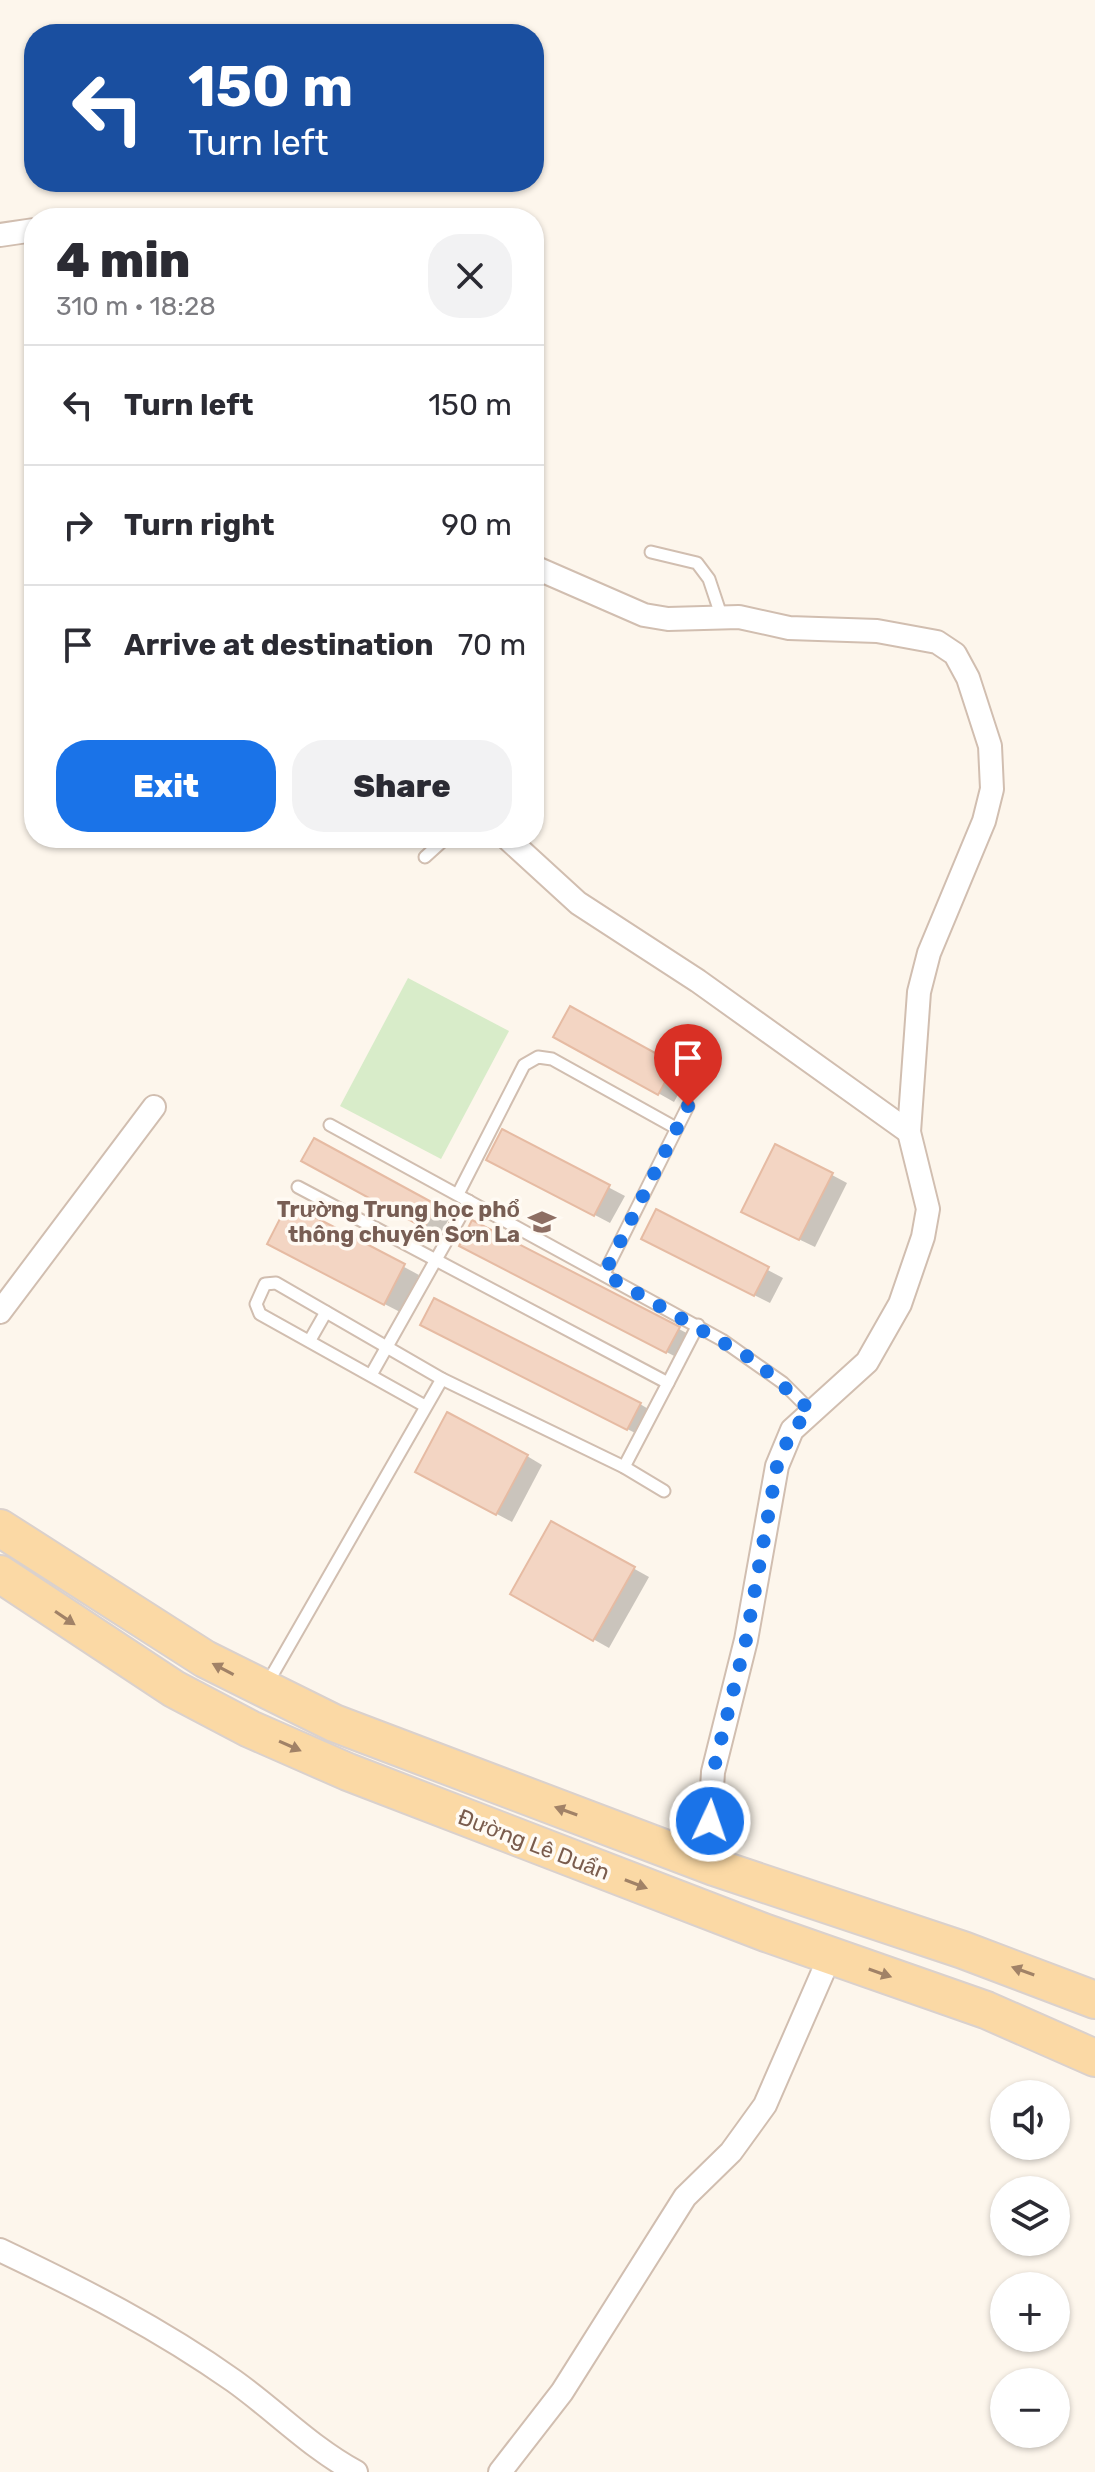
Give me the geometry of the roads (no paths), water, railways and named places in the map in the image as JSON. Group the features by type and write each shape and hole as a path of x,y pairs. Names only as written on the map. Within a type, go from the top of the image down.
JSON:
{"main road":[{"name":"Đường Lê Duẩn","path":"0,1528 146,1623 263,1690 405,1753 714,1867 963,1950 1095,2000"},
{"name":"Đường Lê Duẩn","path":"0,1574 174,1689 250,1729 348,1772 766,1933 986,2010 1095,2058"},
{"path":"766,1933 783,1891"}],"street":[{"path":"0,235 24,231"},
{"path":"544,571 644,615 668,619 721,615 789,628 877,631 937,642 955,654 980,706 990,746 992,789 976,845 929,953 919,992 909,1132 928,1209 913,1270 900,1304 867,1362 850,1381 792,1430 777,1466 743,1653 713,1772 710,1821 714,1867"},
{"path":"518,848 578,903 698,981 909,1132"},
{"path":"0,1312 154,1107"},
{"path":"500,2472 562,2392 685,2197 731,2152 765,2105 830,1956"},
{"path":"0,2250 101,2297 146,2324 235,2382 318,2450 356,2472"}],"lane":[{"path":"651,552 697,563 709,579 721,615"},
{"path":"425,857 435,848"},
{"path":"458,1194 524,1065 538,1057 552,1059 676,1128"},
{"path":"604,1274 688,1106"},
{"path":"330,1125 698,1325 755,1361 811,1411"},
{"path":"298,1187 668,1383"},
{"path":"371,1375 439,1260 469,1201"},
{"path":"425,1406 258,1311 256,1304 265,1284 276,1283 442,1379 624,1467 664,1491"},
{"path":"310,1340 326,1312"},
{"path":"624,1467 698,1325"},
{"path":"263,1690 442,1379"}],"place":[{"name":"Trường Trung học phổ thông chuyên Sơn La","path":"542,1222"}]}
